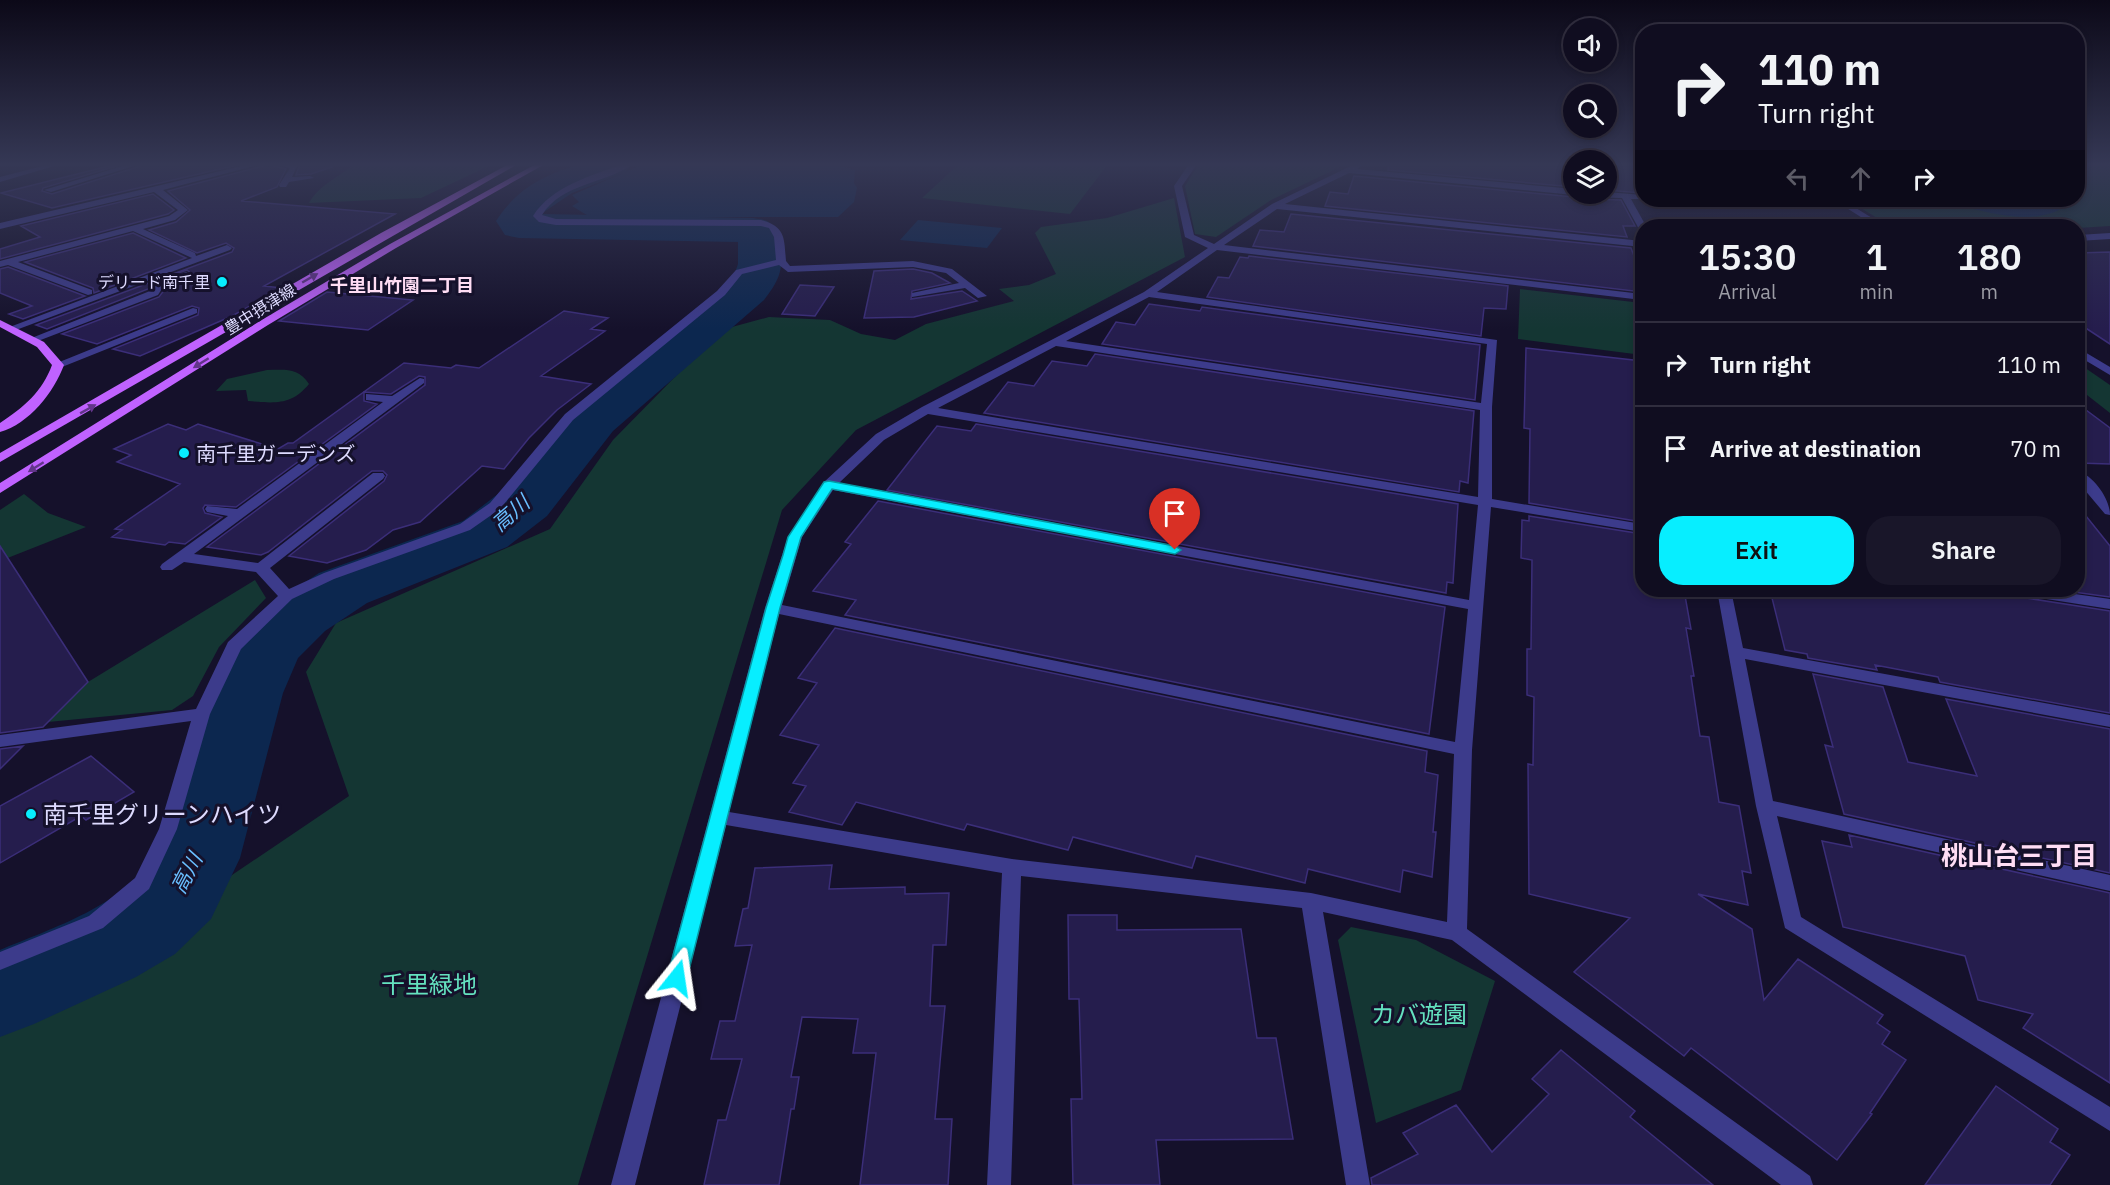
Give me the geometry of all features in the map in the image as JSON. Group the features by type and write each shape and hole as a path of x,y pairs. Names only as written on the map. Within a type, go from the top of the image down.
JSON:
{"main road":[{"name":"豊中摂津線","path":"0,458 413,219"},
{"name":"豊中摂津線","path":"0,489 264,323 441,219"},
{"path":"0,323 34,339 52,353 58,365 52,384 33,405 0,428"}],"street":[{"path":"0,226 28,219"},
{"path":"4,263 167,219"},
{"path":"541,219 556,222 761,223 772,226 779,237 778,263"},
{"path":"1186,219 1190,237 1214,247 1635,296"},
{"path":"623,1185 773,608 795,537 829,485 880,437 926,410 1148,294 1255,219"},
{"path":"1403,219 1635,243"},
{"path":"134,228 192,255"},
{"path":"2085,238 2110,236"},
{"path":"12,328 227,248"},
{"path":"4,263 88,292"},
{"path":"0,961 96,922 142,883 168,830 202,714 234,646 287,596 329,576 465,527 495,506 569,417 721,293 739,272 778,263 788,268 913,264 949,271 981,296"},
{"path":"34,339 154,294 159,285 186,274"},
{"path":"916,295 966,285"},
{"path":"1148,294 1492,342 1486,407 1485,502 1463,750 1457,933"},
{"path":"58,365 193,311"},
{"path":"1055,343 1486,407"},
{"path":"2085,356 2110,372"},
{"path":"167,567 420,381"},
{"path":"370,397 393,400"},
{"path":"926,410 1635,527"},
{"path":"261,568 378,476"},
{"path":"829,485 1475,606"},
{"path":"2085,487 2110,511"},
{"path":"212,509 240,514"},
{"path":"181,557 261,568 287,596"},
{"path":"1725,597 1765,806 1792,922 2110,1120"},
{"path":"2065,597 2110,604"},
{"path":"773,608 1463,750"},
{"path":"1737,652 2110,721"},
{"path":"0,741 202,714"},
{"path":"1765,806 2110,883"},
{"path":"719,817 1012,867 1311,901 1457,933 1801,1185"},
{"path":"999,1185 1012,867"},
{"path":"1311,901 1358,1185"}],"green space":[{"name":"千里緑地","path":"1097,219 1178,219 1185,257 856,430 782,510 578,1185 0,1185 0,1028 125,976 232,875 349,796 306,672 336,623 550,529 613,440 721,330 769,317 830,320 861,334 895,340 926,324 1014,301 999,289 1029,285 1056,274 1035,233 1041,227"},
{"path":"1192,219 1242,219 1216,237 1195,234"},
{"path":"2085,219 2110,219 2110,226 2085,228"},
{"path":"1520,289 1635,302 1635,354 1518,339"},
{"path":"2085,368 2110,385 2110,413 2085,393"},
{"path":"267,370 296,372 309,384 296,396 282,402 248,401 246,390 216,391 227,379"},
{"path":"24,494 48,513 86,527 0,561 0,510"},
{"path":"255,580 266,598 219,647 193,696 172,710 48,722 88,682"},
{"name":"カバ遊園","path":"1351,927 1416,940 1495,981 1461,1090 1376,1123 1338,940"}],"water":[{"path":"918,220 1002,228 987,248 900,240"}],"building":[{"path":"49,219 148,219 0,259 0,249 40,237 21,226"},
{"path":"179,219 385,219 264,286 282,288 232,316 140,356 113,349 198,315 199,308 192,306 97,344 62,334 159,297 165,289 191,279 193,275 187,270 155,281 232,252 234,248 226,243 197,253 149,230"},
{"path":"1289,219 1344,219 1631,248 1635,259 1635,291 1253,246 1260,230 1284,232"},
{"path":"1455,219 1631,219 1635,226 1623,226 1627,237"},
{"path":"133,233 186,258 94,293 93,288 25,262"},
{"path":"2110,252 2110,344 2085,328 2085,253"},
{"path":"1249,256 1508,286 1506,309 1484,308 1481,336 1207,297 1218,277 1229,278 1240,257 1248,258"},
{"path":"8,267 85,296 23,319 9,314 32,306 0,293 0,269"},
{"path":"913,269 932,273 950,283 912,291 911,299 962,291 977,301 914,317 864,318 874,271"},
{"path":"154,281 148,289 47,329 36,325"},
{"path":"800,285 834,287 815,316 782,314"},
{"path":"327,292 413,300 368,330 279,321"},
{"path":"1149,304 1200,311 1202,307 1480,345 1475,400 1102,344 1116,322 1135,325"},
{"path":"564,311 608,318 591,329 605,331 541,376 591,384 557,410 529,438 504,469 482,466 420,522 393,530 366,550 327,563 289,556 384,481 387,475 383,471 372,471 268,552 261,555 207,547 425,385 425,377 419,376 391,394 364,392 364,401 377,404 236,507 205,505 203,508 205,513 222,517 185,544 169,542 165,545 112,537 122,530 115,529 180,484 117,462 131,455 114,449 168,424 186,430 198,424 278,449 288,443 293,443 404,363 451,368 456,365 479,368"},
{"path":"1526,348 1635,360 1635,521 1529,503 1530,429 1524,428"},
{"path":"1095,354 1474,411 1468,483 1460,481 1459,492 984,413 1008,382 1034,386 1052,361 1087,366"},
{"path":"2085,409 2110,428 2110,464 2085,463"},
{"path":"976,424 1458,504 1453,583 1447,582 1446,593 887,490 937,426 971,431"},
{"path":"878,501 1445,607 1429,734 845,615 856,600 813,591 851,544 845,542"},
{"path":"2085,515 2110,546 2110,597 2085,594"},
{"path":"1529,516 1635,533 1635,597 1685,597 1691,629 1686,628 1694,676 1691,676 1700,736 1709,737 1719,802 1739,806 1751,873 1742,871 1748,905 1698,894 1752,929 1764,1000 1798,959 1883,1015 1877,1023 1890,1032 1882,1044 1906,1060 1870,1113 1872,1114 1837,1160 1691,1048 1684,1056 1574,972 1630,918 1529,894 1528,764 1533,765 1534,697 1527,695 1527,649 1531,649 1532,560 1521,558 1522,520 1529,521"},
{"path":"0,546 88,682 43,727 0,733"},
{"path":"1772,597 2020,597 2110,611 2110,713 1940,682 1938,677 1875,665 1877,670 1808,658 1807,654 1785,650"},
{"path":"835,628 1427,751 1425,772 1438,775 1432,877 1403,870 1400,892 1308,869 1305,883 1196,856 1192,868 1073,837 1068,850 967,824 964,830 856,802 842,825 789,812 806,786 793,783 819,745 780,735 817,683 798,678"},
{"path":"1813,674 1883,687 1908,762 1977,776 1946,699 2110,729 2110,873 1844,814 1825,745 1833,747"},
{"path":"23,746 0,769 0,749"},
{"name":"南千里グリーンハイツ","path":"91,756 134,792 86,820 81,816 0,863 0,806"},
{"path":"1849,835 2110,893 2110,1083 2023,1028 2033,1014 1978,1000 1965,956 1843,927 1822,841 1852,847"},
{"path":"832,865 829,889 905,887 905,894 949,893 946,945 933,945 930,1006 945,1006 935,1119 952,1119 948,1185 860,1185 876,1053 853,1053 858,1019 802,1017 791,1077 799,1077 794,1109 791,1109 779,1185 704,1185 718,1120 726,1120 742,1059 711,1059 720,1021 735,1021 752,945 735,946 743,909 748,908 755,868"},
{"path":"1068,915 1117,915 1117,930 1241,929 1257,1038 1276,1038 1293,1139 1156,1140 1160,1185 1073,1185 1071,1099 1082,1099 1079,999 1069,999"},
{"path":"1561,1050 1635,1111 1630,1117 1713,1185 1372,1185 1371,1178 1418,1154 1403,1133 1456,1105 1492,1152 1549,1094 1532,1079"},
{"path":"1996,1086 2058,1129 2050,1142 2070,1155 2050,1185 1925,1185"}],"waterway":[{"name":"高川","path":"0,994 103,949 142,927 179,893 197,858 246,693 267,647 301,616 343,588 485,534 525,503 594,419 748,290 758,270 758,235 753,230 519,226 517,219"}],"place":[{"name":"デリード南千里","path":"222,282"},
{"name":"南千里ガーデンズ","path":"184,453"},
{"name":"南千里グリーンハイツ","path":"31,814"}],"district":[{"name":"千里山竹園二丁目","path":"402,285"},
{"name":"桃山台三丁目","path":"2019,855"}],"route":[{"path":"677,978 773,608 789,555 795,537 829,485 1175,550"}]}
